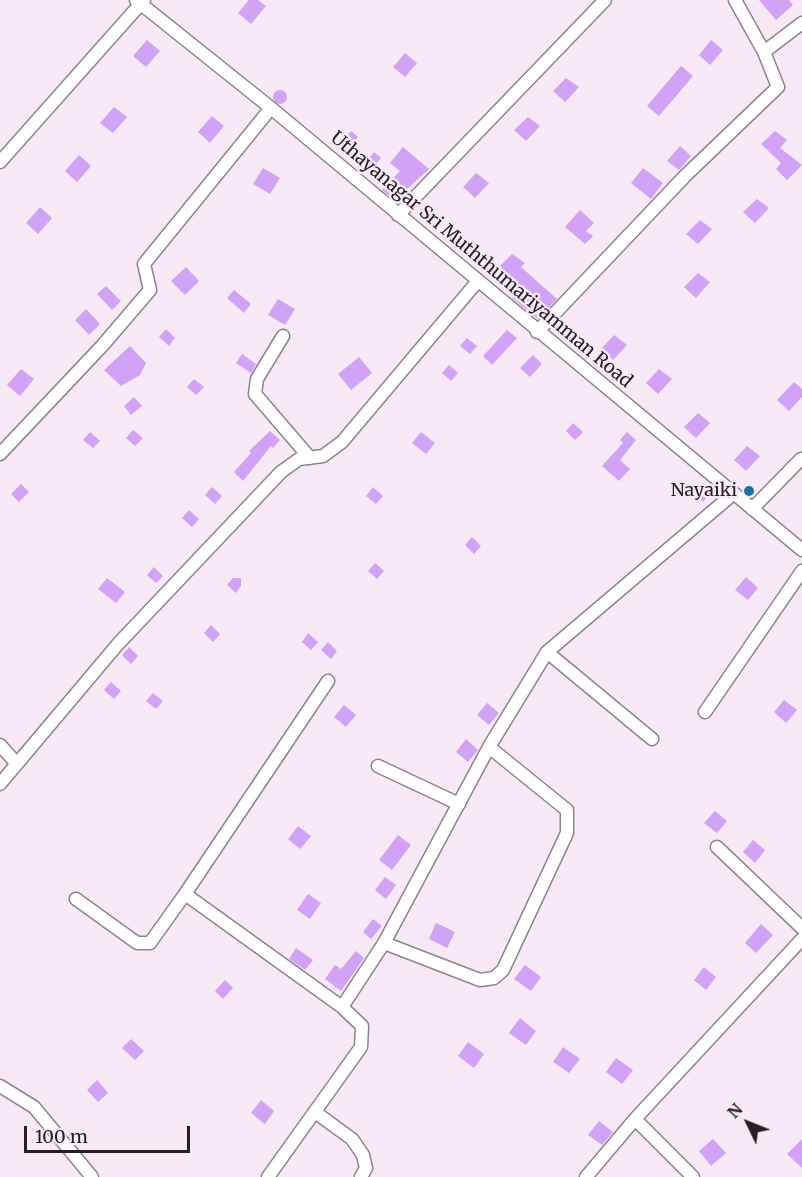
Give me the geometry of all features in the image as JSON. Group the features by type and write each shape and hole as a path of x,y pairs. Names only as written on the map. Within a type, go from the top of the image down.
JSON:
{"street":[{"path":"398,215 604,0"},
{"path":"537,332 685,176 778,87 764,52 735,0"},
{"path":"0,162 141,1"},
{"name":"Uthayanagar Sri Muththumariyamman Road","path":"141,1 802,550"},
{"path":"764,52 802,23"},
{"path":"0,454 102,346 150,290 144,264 271,108"},
{"path":"0,784 118,644 281,472 298,459 323,456 342,442 477,282"},
{"path":"283,336 257,379 255,394 310,458"},
{"path":"752,509 801,459"},
{"path":"342,1007 384,943 489,747 547,652 733,494"},
{"path":"705,712 802,571"},
{"path":"547,652 652,739"},
{"path":"76,899 137,943 150,943 328,681"},
{"path":"0,745 17,764"},
{"path":"384,943 480,980 494,978 503,970 567,833 567,810 489,747"},
{"path":"378,766 459,804"},
{"path":"717,847 802,928"},
{"path":"185,894 342,1007 362,1026 361,1047 268,1177"},
{"path":"586,1177 635,1119 802,939"},
{"path":"0,1086 34,1107 92,1177"},
{"path":"315,1112 352,1139 363,1155 366,1168 361,1177"},
{"path":"635,1119 693,1177"}],"building":[{"path":"249,0 258,0 266,6 251,24 238,13"},
{"path":"759,0 789,0 793,5 776,20"},
{"path":"147,40 160,51 146,67 133,56"},
{"path":"711,40 723,50 710,65 699,55"},
{"path":"405,53 417,63 405,77 393,67"},
{"path":"681,66 693,76 659,116 647,106"},
{"path":"566,78 579,87 565,102 553,91"},
{"path":"277,90 283,90 287,97 283,104 277,104 273,100 273,94"},
{"path":"114,107 127,117 113,133 100,123"},
{"path":"212,116 224,126 210,143 198,132"},
{"path":"528,117 540,126 526,141 514,130"},
{"path":"351,131 358,137 350,147 343,141"},
{"path":"775,131 787,140 780,148 802,165 787,180 776,169 781,163 761,144"},
{"path":"680,146 691,156 679,170 667,161"},
{"path":"403,147 429,169 395,200 382,190 400,171 390,163"},
{"path":"374,152 381,158 373,168 366,162"},
{"path":"79,155 91,166 77,182 65,171"},
{"path":"263,168 280,178 270,194 253,184"},
{"path":"643,168 663,183 651,199 631,183"},
{"path":"476,173 489,183 475,198 463,187"},
{"path":"757,199 769,208 755,223 743,212"},
{"path":"40,207 52,218 38,234 26,223"},
{"path":"580,210 594,223 586,231 593,236 585,244 565,227"},
{"path":"700,220 712,229 698,244 686,234"},
{"path":"512,254 525,263 521,267 557,299 538,319 512,298 521,288 499,267"},
{"path":"186,267 199,281 185,295 171,281"},
{"path":"698,273 710,282 696,298 684,287"},
{"path":"106,286 121,301 112,310 97,294"},
{"path":"234,290 251,304 244,313 227,298"},
{"path":"278,299 295,309 285,325 268,315"},
{"path":"86,309 100,324 89,335 75,320"},
{"path":"166,329 175,338 169,346 159,337"},
{"path":"507,330 517,338 492,365 483,356"},
{"path":"614,335 627,345 613,360 601,349"},
{"path":"467,338 477,346 470,354 460,346"},
{"path":"130,346 146,363 140,375 121,386 104,370"},
{"path":"242,354 256,364 251,373 236,363"},
{"path":"533,355 542,364 530,377 520,368"},
{"path":"359,357 372,373 351,390 338,374"},
{"path":"449,365 458,373 451,381 442,373"},
{"path":"21,369 34,379 20,396 7,385"},
{"path":"659,369 672,379 658,394 646,383"},
{"path":"194,379 204,387 196,395 187,387"},
{"path":"794,382 802,389 802,397 789,411 777,400"},
{"path":"134,397 142,406 131,415 124,406"},
{"path":"698,413 710,423 696,438 684,427"},
{"path":"573,423 583,432 575,440 566,431"},
{"path":"133,430 143,438 135,446 126,438"},
{"path":"270,431 280,440 273,448 271,446 243,481 234,472 251,453 249,451"},
{"path":"90,432 100,441 93,448 83,440"},
{"path":"421,432 435,443 426,454 412,443"},
{"path":"627,432 636,440 620,460 630,469 619,481 602,466 623,443 620,440"},
{"path":"747,446 760,456 746,471 734,460"},
{"path":"21,484 29,492 19,502 11,494"},
{"path":"701,485 710,494 703,502 693,493"},
{"path":"212,487 222,496 215,504 205,495"},
{"path":"373,487 383,496 376,504 366,496"},
{"path":"189,510 199,519 192,527 182,518"},
{"path":"472,537 481,546 474,554 465,545"},
{"path":"375,563 384,571 377,579 368,571"},
{"path":"154,567 163,576 156,583 147,575"},
{"path":"746,577 758,588 748,600 735,590"},
{"path":"107,578 125,592 116,603 98,589"},
{"path":"233,578 241,578 241,586 236,593 227,585"},
{"path":"211,625 220,634 213,642 204,633"},
{"path":"308,633 318,642 311,650 302,642"},
{"path":"328,642 337,651 331,659 321,650"},
{"path":"129,647 138,656 131,664 122,655"},
{"path":"111,682 121,691 114,699 104,690"},
{"path":"153,693 163,701 156,709 146,701"},
{"path":"784,700 797,710 786,723 774,712"},
{"path":"487,703 499,713 489,725 477,715"},
{"path":"344,705 356,715 346,727 334,717"},
{"path":"466,739 478,750 468,762 456,752"},
{"path":"715,811 727,821 717,833 704,823"},
{"path":"298,826 311,836 300,849 288,839"},
{"path":"398,835 411,845 392,870 379,860"},
{"path":"753,840 765,850 755,863 743,852"},
{"path":"385,877 396,885 386,899 375,890"},
{"path":"308,894 321,903 310,919 297,910"},
{"path":"373,919 382,926 371,939 363,932"},
{"path":"436,923 455,932 447,948 429,939"},
{"path":"761,924 773,935 756,953 745,943"},
{"path":"296,948 313,960 305,970 289,959"},
{"path":"356,951 364,958 341,991 325,979 335,965 341,969"},
{"path":"525,965 541,977 531,991 514,979"},
{"path":"704,967 716,977 706,990 694,980"},
{"path":"225,980 233,988 223,999 215,991"},
{"path":"520,1018 536,1031 526,1045 509,1033"},
{"path":"131,1039 144,1051 135,1060 122,1048"},
{"path":"468,1042 484,1054 474,1068 458,1056"},
{"path":"563,1047 580,1059 569,1073 553,1062"},
{"path":"616,1058 633,1070 622,1084 606,1072"},
{"path":"97,1080 108,1093 98,1102 87,1090"},
{"path":"261,1100 274,1111 265,1124 251,1113"},
{"path":"599,1121 613,1132 602,1145 588,1135"},
{"path":"713,1139 726,1153 711,1166 699,1151"},
{"path":"802,1139 802,1168 787,1154"}],"place":[{"name":"Nayaiki","path":"749,491"}]}
